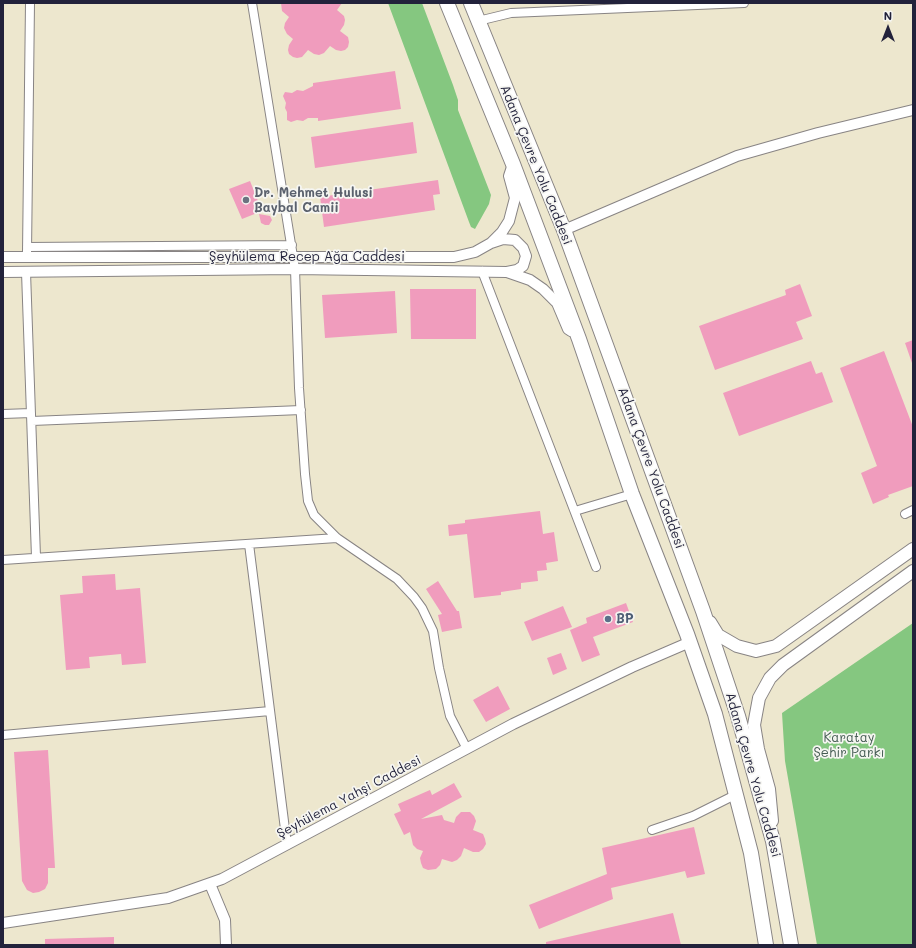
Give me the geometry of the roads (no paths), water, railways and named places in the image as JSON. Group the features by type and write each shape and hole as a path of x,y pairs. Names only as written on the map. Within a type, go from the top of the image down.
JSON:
{"highway":[{"name":"Adana Çevre Yolu Caddesi","path":"447,3 512,164 579,339 632,494 690,642 715,714 751,852 766,945"},
{"name":"Adana Çevre Yolu Caddesi","path":"470,3 564,230 703,611 738,716 773,840 791,945"},
{"path":"786,912 795,945"}],"main road":[{"path":"703,611 718,635 737,646 756,651 776,646 913,549"},
{"path":"773,840 769,789 758,749 754,725 759,698 770,678 783,665 913,571"}],"street":[{"path":"30,3 27,252 292,245"},
{"path":"252,3 294,257 301,410 308,501 314,515 338,538 397,579 422,608 433,631 439,668 450,716 467,748"},
{"path":"478,21 511,13 744,3"},
{"path":"564,230 737,156 818,133 913,110"},
{"name":"Şeyhülema Recep Ağa Caddesi","path":"3,257 27,252 294,257 454,257 475,252 491,243 502,232 509,221 515,198 509,176 512,164"},
{"path":"491,243 503,239 515,240 523,248 526,256 523,266 517,270 507,272"},
{"name":"Şeyhülema Recep Ağa Caddesi","path":"3,272 295,269 507,272 530,280 543,289 557,303 568,330 579,339"},
{"path":"482,271 596,566"},
{"path":"26,272 36,557"},
{"path":"3,414 31,417 301,410"},
{"path":"575,511 632,494"},
{"path":"905,514 913,510"},
{"path":"3,560 338,538"},
{"path":"249,544 287,845"},
{"name":"Şeyhülema Yahşi Caddesi","path":"3,922 168,898 210,884 287,845 520,720 632,667 690,642"},
{"path":"3,735 270,711"},
{"path":"652,830 693,816 736,794"},
{"path":"210,884 225,920 226,945"}],"place":[{"name":"Dr. Mehmet Hulusi Baybal Camii","path":"246,200"},
{"name":"BP","path":"608,619"}],"park label":[{"name":"Karatay Şehir Parkı","path":"849,746"}]}
